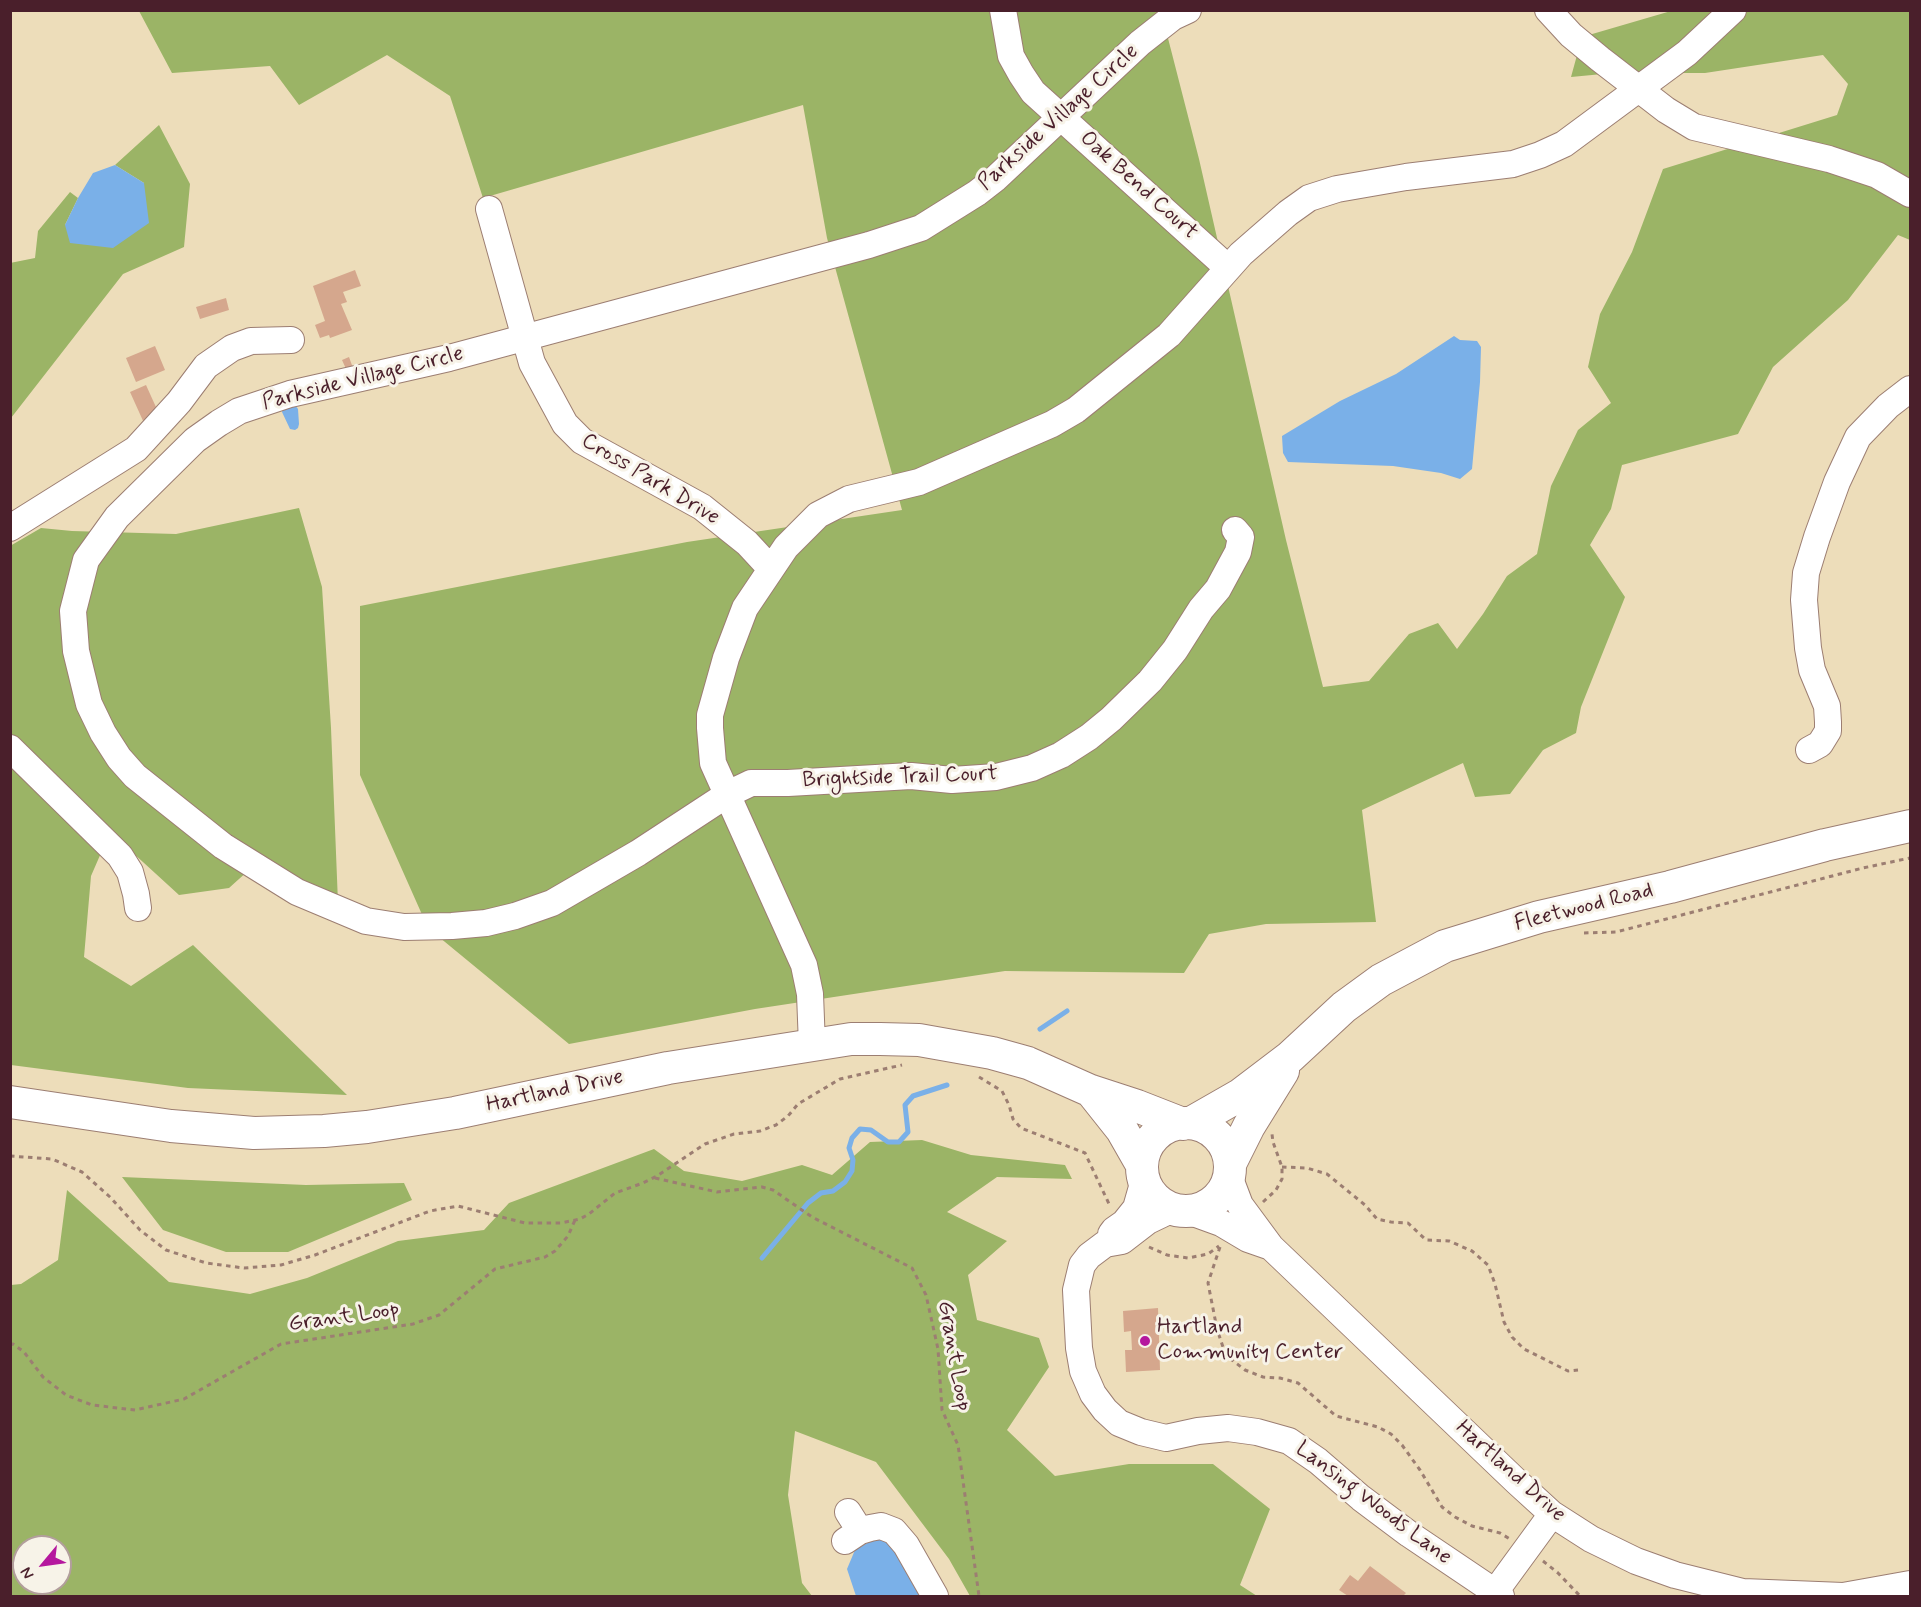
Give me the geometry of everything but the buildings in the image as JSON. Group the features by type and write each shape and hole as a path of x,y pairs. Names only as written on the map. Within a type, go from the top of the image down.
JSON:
{"main road":[{"name":"Fleetwood Road","path":"1187,1123 1240,1095 1290,1057 1344,1007 1381,980 1445,946 1539,917 1670,886 1825,845 1911,826"},
{"name":"Hartland Drive","path":"10,1102 183,1127 254,1133 324,1131 454,1113 668,1068 851,1039 920,1040 953,1044 1028,1063 1091,1091 1204,1127 1216,1136 1225,1148 1229,1170"},
{"name":"Fleetwood Road","path":"1229,1170 1249,1126 1278,1081 1290,1057"},
{"name":"Hartland Drive","path":"1091,1091 1122,1130 1143,1172 1150,1193 1160,1203 1180,1210"},
{"path":"1143,1172 1145,1151 1152,1138 1163,1129 1187,1123"},
{"path":"1180,1210 1202,1208 1214,1201 1224,1190 1229,1170"}],"street":[{"name":"Oak Bend Court","path":"1003,10 1008,42 1015,65 1034,92 1228,268"},
{"name":"Parkside Village Circle","path":"728,794 638,853 552,903 515,916 486,923 452,926 404,927 366,921 297,892 223,846 135,776 119,758 103,733 89,704 76,651 72,611 86,560 117,517 195,440 239,411 290,394 449,358 525,338 869,245 921,228 995,180 1140,43 1173,17 1188,10"},
{"path":"1548,10 1570,35 1666,110 1694,127 1829,159 1877,175 1911,194"},
{"path":"812,1045 810,994 804,965 713,763 710,716 726,658 745,608 786,547 818,515 849,498 919,482 1052,424 1076,410 1169,335 1241,254 1309,198 1337,189 1406,177 1513,164 1540,155 1564,144 1638,87 1687,53 1733,10"},
{"name":"Cross Park Drive","path":"489,209 537,373 559,413 574,434 594,448 702,507 747,543 771,568"},
{"path":"10,528 136,449 179,402 206,366 232,348 251,341 291,340"},
{"path":"1809,750 1820,744 1827,731 1828,722 1827,706 1812,670 1804,600 1806,573 1816,537 1837,482 1858,437 1888,406 1911,389"},
{"name":"Brightside Trail Court","path":"728,794 751,783 797,783 911,776 952,780 996,777 1032,768 1061,755 1089,737 1112,718 1150,681 1175,650 1201,609 1218,589 1238,552 1241,537 1235,530"},
{"path":"10,747 120,856 130,872 138,908"},
{"name":"Hartland Drive","path":"1229,1170 1240,1205 1271,1247 1516,1482 1552,1514 1591,1539 1636,1561 1675,1575 1743,1592 1843,1596 1911,1584"},
{"name":"Lansing Woods Lane","path":"1143,1172 1136,1208 1124,1223 1114,1230 1105,1244 1089,1256 1082,1265 1076,1290 1079,1348 1083,1371 1093,1394 1105,1410 1119,1423 1141,1432 1166,1438 1198,1431 1228,1428 1257,1432 1289,1442 1318,1461 1361,1498 1409,1534 1498,1594"},
{"name":"Hartland Drive","path":"1180,1210 1221,1223 1248,1239 1271,1247"},
{"name":"Lansing Woods Lane","path":"1105,1244 1122,1240 1148,1221 1180,1210"},
{"path":"1498,1594 1552,1514"},
{"path":"851,1528 881,1527 894,1532 906,1545 935,1596"}],"path":[{"path":"1584,933 1616,932 1863,868 1911,858"},
{"path":"10,1156 52,1159 82,1172 110,1197 140,1230 166,1250 206,1263 244,1268 281,1265 315,1255 430,1212 458,1206 525,1223 561,1223 575,1220 589,1214 615,1193 654,1178 705,1144 734,1134 760,1131 776,1125 798,1104 840,1079 908,1064"},
{"path":"975,1075 1002,1091 1013,1119 1021,1128 1085,1153 1094,1168 1103,1194 1115,1212"},
{"path":"1259,1205 1276,1190 1282,1179 1282,1167 1271,1130"},
{"path":"1282,1167 1307,1168 1327,1174 1365,1205 1377,1219 1408,1223 1426,1240 1449,1241 1472,1251 1488,1265 1504,1322 1512,1337 1524,1349 1568,1371 1578,1370"},
{"name":"Grant Loop","path":"654,1178 717,1192 762,1187 773,1190 813,1217 912,1268 926,1295 938,1349 942,1410 958,1445 979,1596"},
{"name":"Grant Loop","path":"10,1345 13,1344 24,1352 44,1377 66,1395 92,1405 135,1410 184,1399 281,1344 413,1324 439,1315 495,1269 545,1257 555,1251 568,1236 575,1220"},
{"path":"1224,1239 1208,1283 1216,1329 1223,1347 1232,1360 1245,1370 1263,1377 1280,1378 1298,1383 1336,1416 1378,1426 1391,1434 1420,1470 1442,1507 1472,1526 1500,1533 1527,1549 1558,1573 1580,1596"},
{"path":"1144,1244 1167,1255 1188,1258 1208,1254 1220,1245"}],"green space":[{"path":"139,11 1161,11 1199,159 1286,540 1323,687 1369,681 1409,634 1438,623 1457,649 1507,576 1537,554 1551,486 1578,430 1611,403 1588,367 1600,314 1632,252 1663,169 1837,115 1848,84 1823,55 1705,73 1613,73 1571,77 1582,37 1671,11 1910,11 1910,240 1898,235 1848,300 1773,367 1738,434 1622,465 1611,509 1590,545 1625,597 1581,707 1576,733 1543,750 1510,794 1475,797 1463,763 1362,810 1376,922 1266,924 1209,934 1184,973 1005,971 755,1009 569,1044 428,928 360,775 360,606 687,542 902,510 827,238 803,105 483,198 450,96 387,55 299,105 270,66 172,73"},
{"path":"159,125 190,184 184,247 123,274 11,418 10,263 35,258 38,231 70,192 78,198 65,225 144,183 115,165"},
{"path":"299,508 322,587 331,728 338,903 259,861 229,888 179,895 132,852 101,853 91,876 84,957 131,986 193,945 347,1095 188,1088 11,1065 10,546 41,528 176,534"},
{"path":"922,1140 971,1155 1065,1165 1072,1179 997,1177 947,1212 1007,1241 968,1275 977,1320 1039,1338 1049,1367 1007,1430 1055,1476 1129,1464 1213,1464 1270,1509 1240,1585 1257,1596 970,1596 949,1559 876,1462 795,1431 788,1495 802,1583 812,1596 11,1596 11,1285 21,1284 58,1260 67,1190 169,1282 250,1294 307,1278 398,1241 484,1230 509,1203 654,1149 684,1171 742,1181 802,1165 832,1175 870,1142"},
{"path":"122,1177 306,1185 404,1183 412,1200 288,1252 226,1252 163,1230"}],"water":[{"path":"115,165 144,183 149,223 113,248 70,243 65,225 78,198 93,173"},
{"path":"1454,336 1460,340 1477,341 1481,347 1472,469 1460,479 1441,473 1393,466 1288,462 1283,453 1282,436 1340,401 1396,374"},
{"path":"295,405 298,409 299,424 295,430 290,429 282,412 283,407"},
{"path":"876,1538 901,1544 930,1596 856,1596 847,1569 855,1550"}],"waterway":[{"path":"1040,1029 1067,1011"},
{"path":"762,1258 808,1203 821,1193 833,1191 845,1182 852,1171 853,1160 849,1148 852,1138 860,1129 871,1130 888,1142 899,1142 908,1132 905,1105 913,1096 947,1085"}],"place":[{"name":"Hartland Community Center","path":"1145,1341"}]}
